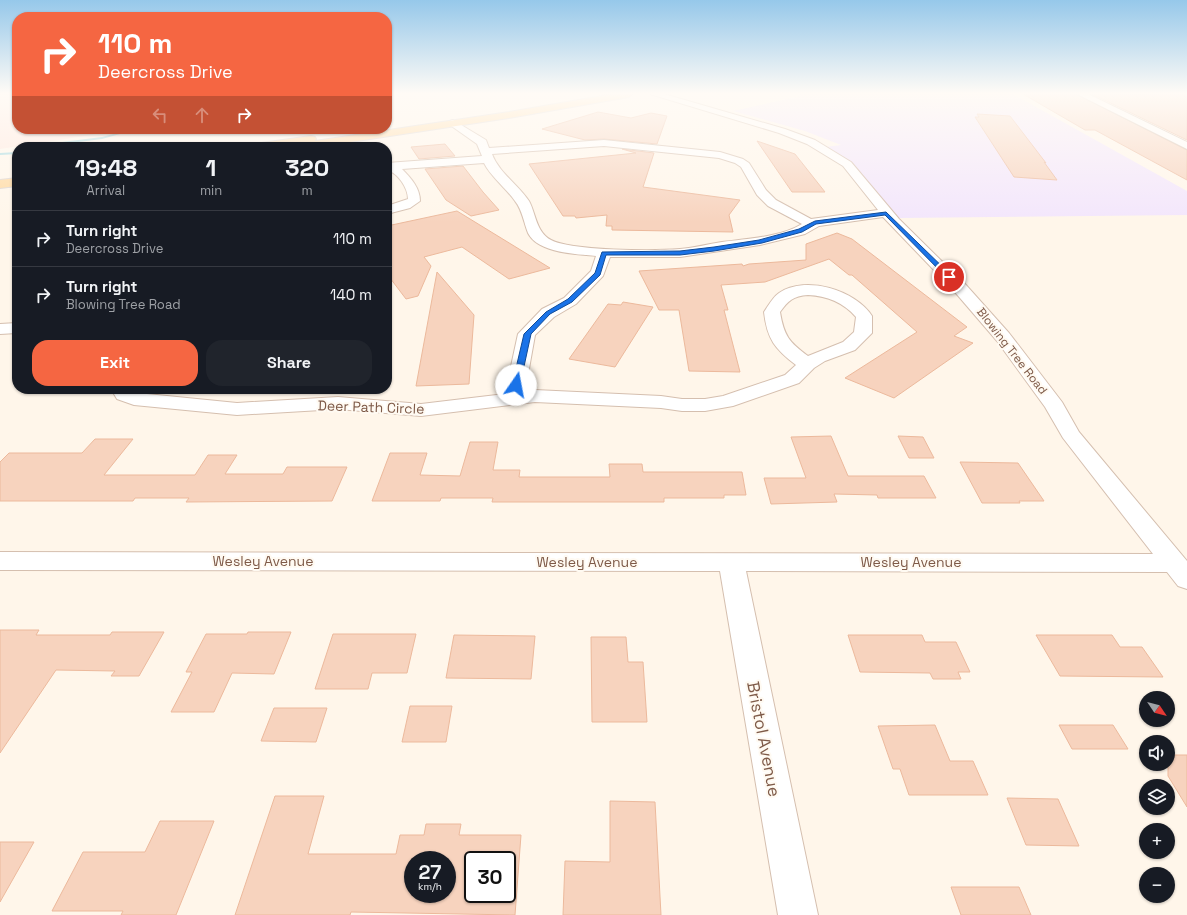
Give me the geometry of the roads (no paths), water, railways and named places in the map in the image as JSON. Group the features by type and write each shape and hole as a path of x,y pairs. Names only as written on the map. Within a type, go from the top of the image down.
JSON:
{"main road":[{"path":"290,142 328,137"},
{"path":"329,142 363,137"},
{"path":"0,178 12,177"},
{"path":"0,184 12,183"}],"street":[{"path":"474,137 482,142 490,164 523,202 532,228 541,239 551,245 568,250 604,253 680,253 760,241 800,230 811,224 886,213"},
{"name":"Blowing Tree Road","path":"797,137 811,142 846,164 886,213 960,288 1004,337 1054,406 1070,434 1180,571"},
{"path":"1168,137 1187,146"},
{"path":"392,167 487,154 604,143 668,148 720,155 734,159 745,166 761,192 772,202 811,224"},
{"path":"392,169 402,175 415,196 414,201 392,209"},
{"path":"514,398 527,334 548,313 570,300 598,274 604,253"},
{"name":"Deer Path Circle","path":"124,394 134,399 237,409 338,403 421,410 535,396 661,402 682,405 705,405 726,402 792,379 807,364 819,357 849,346 863,333 864,316 850,303 827,293 812,290 798,290 784,297 772,312 774,330 781,344 807,364"},
{"path":"0,329 12,328"},
{"name":"Wesley Avenue","path":"0,561 731,562 1180,571"},
{"name":"Bristol Avenue","path":"731,562 798,915"}],"waterway":[{"path":"75,142 108,137"},
{"path":"0,154 12,153"}]}
